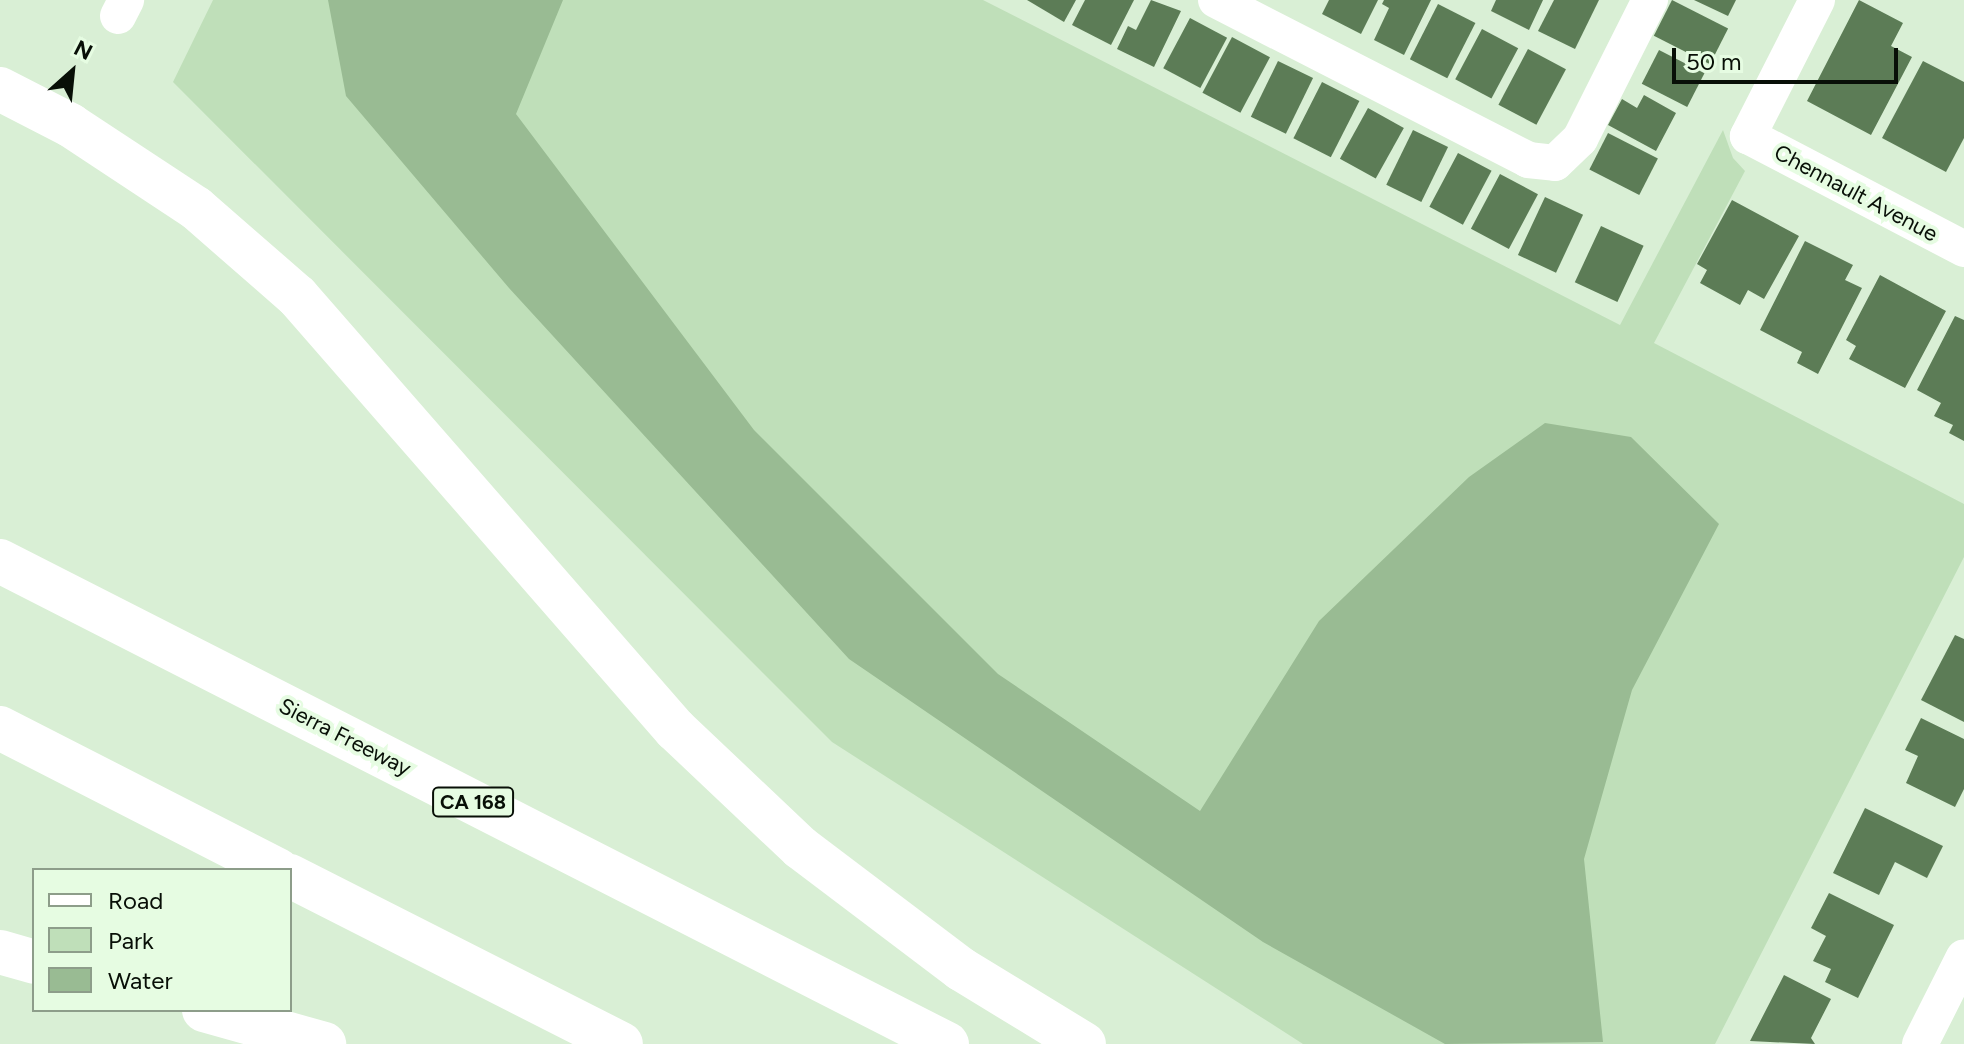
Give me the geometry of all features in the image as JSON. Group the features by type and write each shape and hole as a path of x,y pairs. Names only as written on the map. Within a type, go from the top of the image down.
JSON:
{"highway":[{"path":"0,89 70,125 196,208 297,296 675,729 801,848 961,969 1084,1044"},
{"name":"Sierra Freeway","path":"0,561 947,1044"},
{"path":"0,728 274,868"},
{"path":"292,877 621,1044"},
{"path":"0,952 32,961"},
{"path":"211,1012 324,1044"}],"street":[{"path":"1216,0 1528,160 1555,163 1580,139 1650,0"},
{"name":"Chennault Avenue","path":"1817,0 1748,136 1964,249"},
{"path":"1920,1044 1964,957"}],"green space":[{"path":"213,0 983,0 1620,325 1723,130 1733,158 1745,171 1654,343 1964,504 1964,557 1715,1044 1303,1044 832,742 173,82"}],"water":[{"path":"328,0 563,0 516,114 754,430 998,674 1200,811 1319,621 1469,477 1545,423 1631,437 1719,524 1632,690 1584,859 1603,1042 1445,1044 1263,942 849,659 509,288 346,96"}],"building":[{"path":"1027,0 1076,0 1064,22"},
{"path":"1085,0 1134,0 1111,45 1072,25"},
{"path":"1151,0 1181,11 1154,67 1117,49 1128,26 1136,30"},
{"path":"1329,0 1378,0 1361,34 1322,14"},
{"path":"1384,0 1431,0 1404,55 1374,40 1389,8 1382,4"},
{"path":"1496,0 1543,0 1529,30 1491,11"},
{"path":"1554,0 1599,0 1575,49 1538,31"},
{"path":"1672,0 1728,29 1710,64 1654,36"},
{"path":"1694,0 1736,0 1728,16"},
{"path":"1859,0 1903,23 1891,46 1912,57 1871,135 1807,101"},
{"path":"1438,4 1475,23 1447,78 1410,59"},
{"path":"1190,18 1227,38 1200,88 1163,68"},
{"path":"1482,29 1518,48 1491,99 1455,79"},
{"path":"1232,37 1270,57 1240,113 1202,93"},
{"path":"1528,49 1566,69 1536,125 1498,105"},
{"path":"1659,50 1704,73 1687,107 1642,84"},
{"path":"1278,61 1313,78 1286,134 1251,117"},
{"path":"1923,61 1964,82 1964,138 1946,172 1882,138"},
{"path":"1322,82 1359,101 1331,157 1293,138"},
{"path":"1644,95 1676,113 1656,151 1608,125 1622,99 1637,108"},
{"path":"1368,108 1404,128 1376,179 1340,159"},
{"path":"1413,130 1448,147 1421,202 1386,185"},
{"path":"1608,133 1658,158 1639,195 1589,170"},
{"path":"1458,153 1492,171 1463,225 1429,207"},
{"path":"1500,174 1538,194 1509,249 1471,229"},
{"path":"1545,197 1583,215 1556,273 1518,255"},
{"path":"1732,200 1799,236 1764,299 1748,290 1740,305 1700,283 1707,270 1697,264"},
{"path":"1601,226 1644,246 1617,302 1575,282"},
{"path":"1805,241 1853,265 1845,280 1862,288 1818,374 1797,363 1802,352 1760,330"},
{"path":"1880,275 1946,311 1905,388 1849,359 1856,346 1846,340"},
{"path":"1955,316 1964,320 1964,441 1949,433 1953,425 1934,416 1941,403 1917,390"},
{"path":"1955,635 1964,639 1964,722 1921,700"},
{"path":"1921,718 1964,739 1964,789 1955,807 1906,783 1918,756 1905,750"},
{"path":"1865,808 1943,846 1927,878 1895,862 1879,895 1833,873"},
{"path":"1829,893 1894,925 1858,998 1825,982 1831,969 1813,961 1826,936 1811,928"},
{"path":"1784,975 1831,999 1811,1038 1815,1044 1750,1041"}]}
